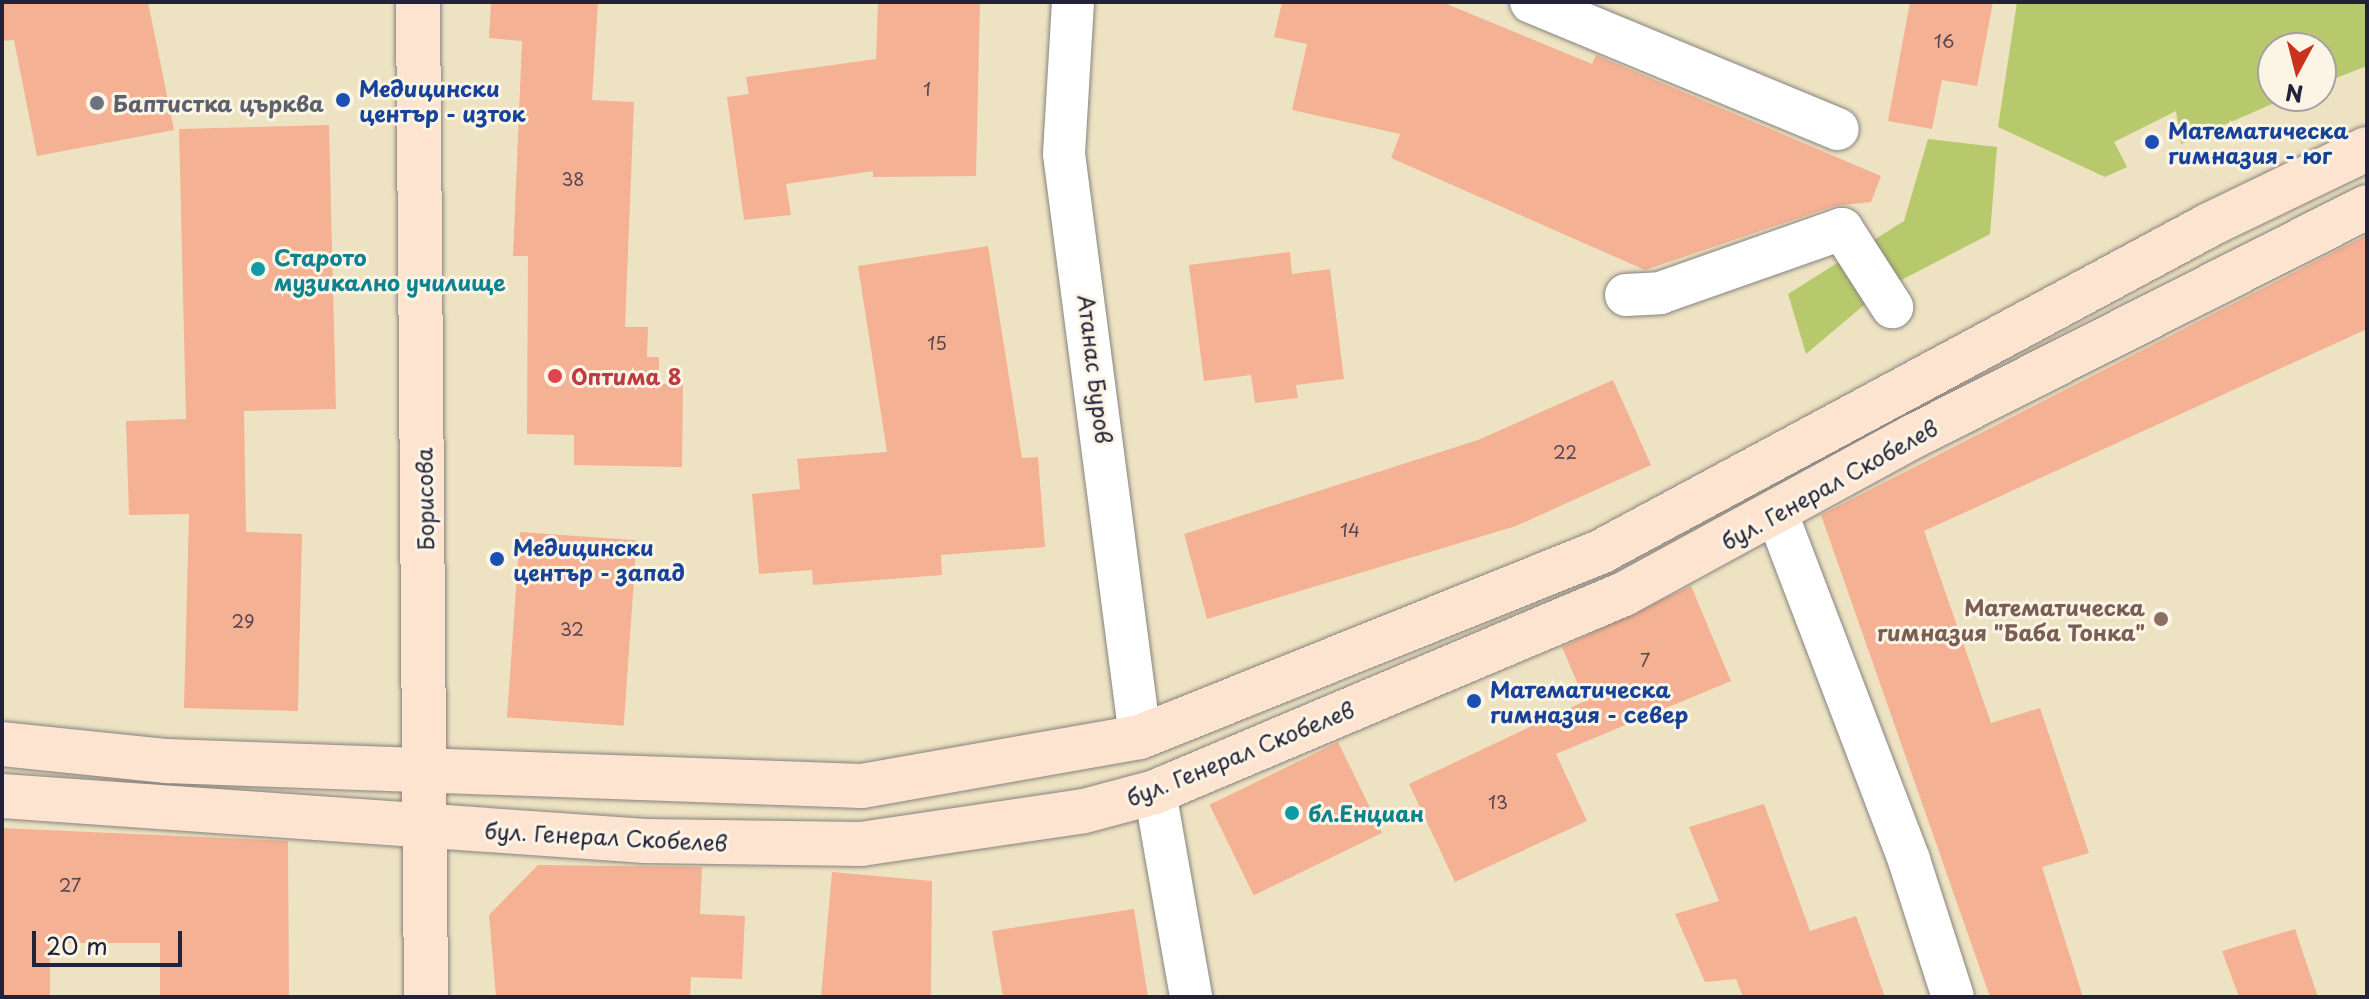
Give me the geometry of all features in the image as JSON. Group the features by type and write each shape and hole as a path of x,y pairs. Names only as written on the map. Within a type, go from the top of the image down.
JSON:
{"main road":[{"name":"Борисова","path":"418,2 428,773 426,997"},
{"name":"бул. Генерал Скобелев","path":"2,744 167,761 428,773 862,786 1140,737 1602,551 2211,224 2367,149"},
{"name":"бул. Генерал Скобелев","path":"2,796 428,828 861,844 1084,811 1155,792 1624,594 1777,514 1914,436 2367,207"}],"street":[{"name":"Атанас Буров","path":"1073,2 1064,154 1140,737"},
{"path":"1531,2 1838,129"},
{"path":"1626,295 1660,293 1842,229 1892,307"},
{"path":"1777,514 1909,860 1953,997"},
{"path":"1155,792 1191,997"}],"green space":[{"path":"2017,2 2367,2 2367,66 2337,78 2337,32 2257,32 2257,111 2181,144 2176,111 2114,142 2127,167 2105,177 1998,127"},
{"path":"1928,139 1997,147 1990,234 1882,290 1806,354 1788,294 1904,221"}],"building":[{"path":"2,2 148,2 174,130 37,156 14,40 2,41"},
{"path":"491,2 598,2 592,100 634,102 625,327 648,327 647,357 659,357 659,384 683,383 682,467 574,465 574,435 527,434 528,256 513,256 522,41 489,38"},
{"path":"878,2 980,2 976,176 873,177 873,171 786,184 791,215 744,220 727,97 749,94 746,77 876,59"},
{"path":"1282,2 1442,2 1592,64 1596,55 1881,176 1871,202 1834,206 1645,270 1391,158 1400,134 1292,110 1307,44 1274,37"},
{"path":"1910,2 1993,2 1977,86 1942,80 1932,129 1888,121"},
{"path":"329,125 336,409 244,411 246,532 302,534 298,711 184,708 189,514 129,515 126,421 186,419 179,129"},
{"path":"2367,235 2367,329 1924,531 1991,723 2040,708 2089,853 2042,867 2083,997 1990,997 1821,515"},
{"path":"988,246 1022,458 1038,457 1045,547 941,555 942,575 813,585 812,570 759,574 752,494 800,489 797,459 887,452 858,266"},
{"path":"1290,252 1292,274 1330,269 1344,379 1296,385 1298,398 1255,403 1251,375 1204,381 1189,265"},
{"path":"1613,380 1651,465 1516,526 1207,619 1184,534 1478,440"},
{"path":"520,532 637,540 624,726 507,718"},
{"path":"1691,586 1731,681 1556,754 1587,821 1455,882 1409,784 1585,701 1562,647"},
{"name":"бл.Енциан","path":"1338,742 1382,833 1254,895 1209,805"},
{"path":"1764,804 1810,931 1856,916 1885,997 1743,997 1736,979 1705,982 1675,914 1719,901 1689,827"},
{"path":"2,828 288,841 289,997 160,997 160,943 50,943 50,997 2,997"},
{"path":"538,865 702,867 700,914 745,916 742,979 691,977 690,997 496,997 489,915"},
{"path":"832,872 932,881 931,997 821,997"},
{"path":"1134,909 1148,997 1003,997 992,931"},
{"path":"2295,929 2318,997 2239,997 2222,951"}],"place":[{"name":"Медицински център - изток","path":"343,100"},
{"name":"Баптистка църква","path":"97,103"},
{"name":"Математическа гимназия - юг","path":"2152,142"},
{"name":"Старото музикално училище","path":"258,269"},
{"name":"Оптима 8","path":"555,376"},
{"name":"Медицински център - запад","path":"497,559"},
{"name":"Математическа гимназия \"Баба Тонка\"","path":"2161,619"},
{"name":"Математическа гимназия - север","path":"1474,701"},
{"name":"бл.Енциан","path":"1292,813"}]}
